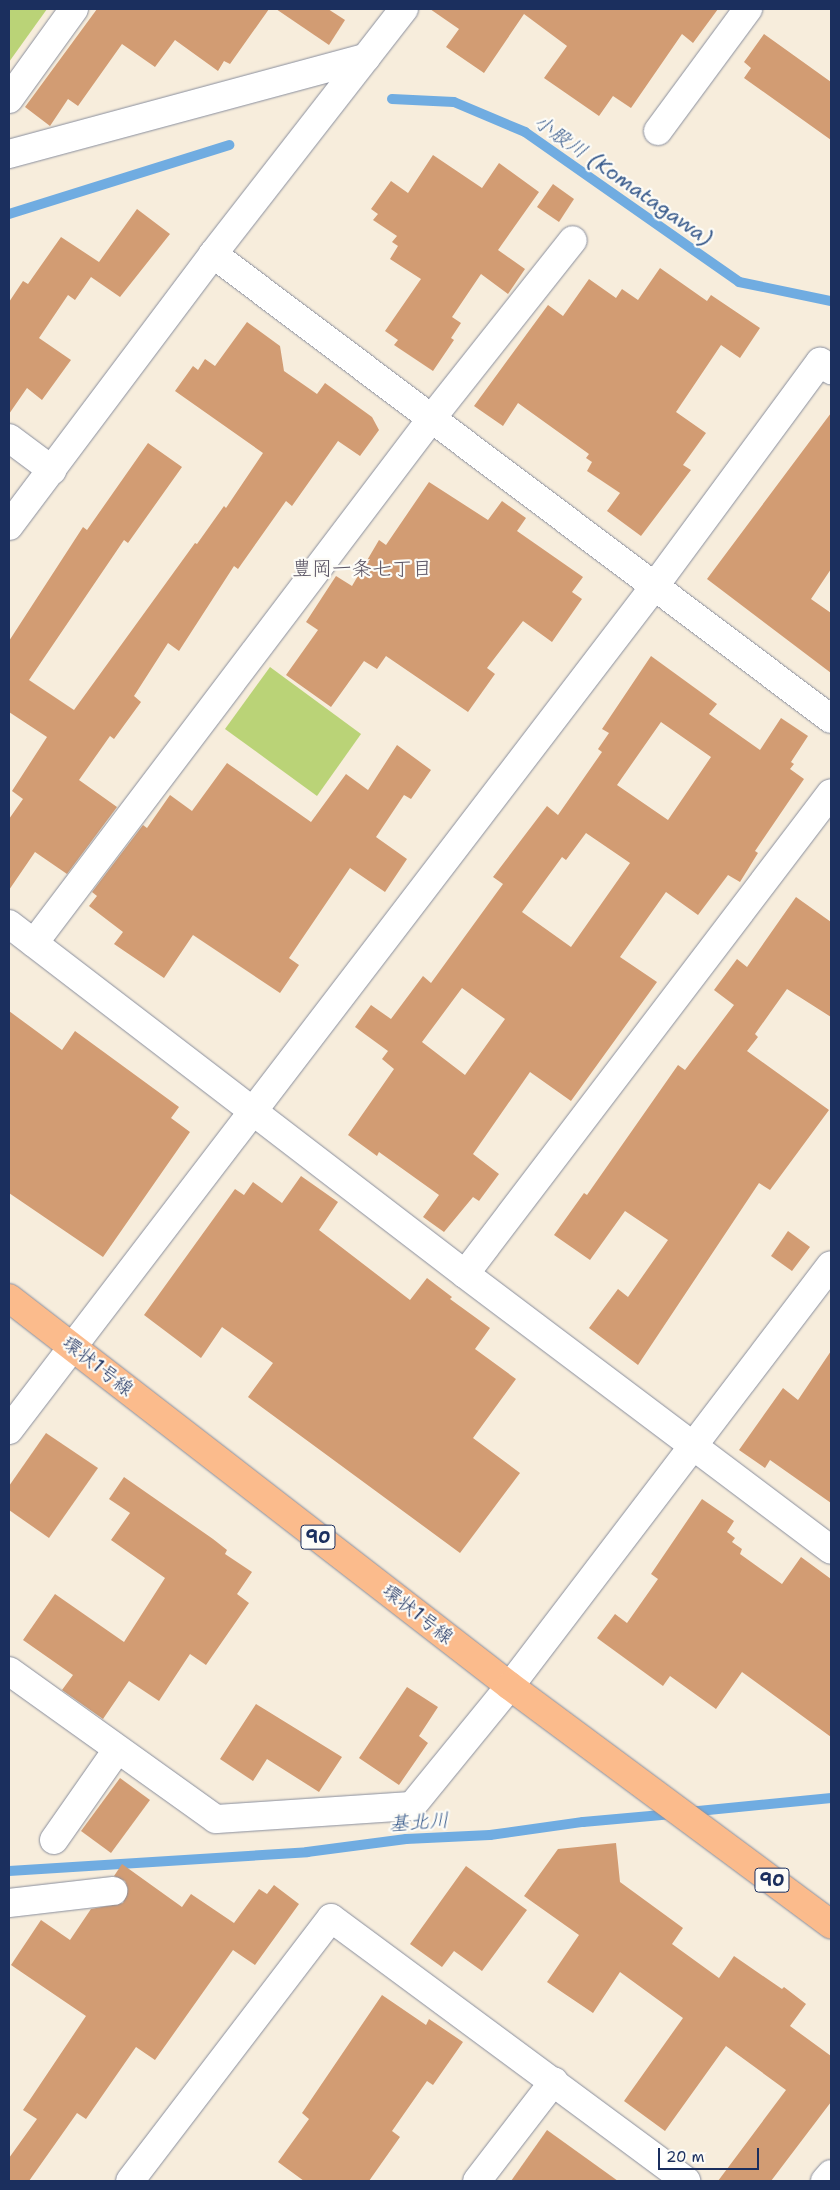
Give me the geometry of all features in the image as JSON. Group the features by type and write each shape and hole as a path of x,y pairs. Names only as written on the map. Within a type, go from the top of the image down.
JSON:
{"main road":[{"name":"環状1号線","path":"9,1298 510,1686 831,1924"}],"street":[{"path":"9,99 74,9"},
{"path":"9,526 213,254 404,9"},
{"path":"658,131 748,9"},
{"path":"9,154 366,58"},
{"path":"34,943 430,419 573,240"},
{"path":"213,254 654,588 831,719"},
{"path":"9,1430 654,588 820,362 831,370"},
{"path":"9,438 52,470"},
{"path":"465,1274 831,793"},
{"path":"9,924 253,1113 831,1550"},
{"path":"9,1670 117,1750 216,1819 412,1806 510,1686 831,1265"},
{"path":"54,1840 117,1750"},
{"path":"9,1903 113,1891"},
{"path":"130,2181 331,1918 554,2081 686,2181"},
{"path":"477,2181 554,2081"},
{"path":"825,2181 831,2174"}],"green space":[{"path":"9,9 47,9 9,62"},
{"path":"270,667 361,734 317,796 225,729"}],"building":[{"path":"97,9 269,9 230,64 224,61 218,71 175,40 155,67 122,44 78,106 68,99 50,126 25,107"},
{"path":"276,9 328,9 345,20 329,45"},
{"path":"430,9 718,9 693,43 682,34 631,108 613,96 599,116 544,78 567,46 524,14 484,73 446,47 459,29"},
{"path":"764,34 831,82 831,140 744,78 751,68 744,62"},
{"path":"433,155 482,188 499,163 539,192 498,250 525,269 508,294 481,274 452,317 461,323 451,338 454,340 433,371 394,345 398,340 385,331 421,279 390,259 398,246 392,242 397,236 373,220 378,214 371,209 391,181 408,193"},
{"path":"553,184 574,199 559,222 537,207"},
{"path":"137,209 170,234 120,297 91,277 75,300 68,295 39,338 71,360 42,400 27,388 9,414 9,302 23,281 28,284 61,237 99,262"},
{"path":"660,268 707,301 711,295 760,328 740,358 721,345 676,412 706,433 683,465 691,470 641,536 607,511 620,493 587,471 592,462 586,458 589,454 518,403 503,426 474,406 548,305 563,316 589,279 616,298 622,289 638,300"},
{"path":"247,322 280,346 284,371 317,394 325,383 372,417 379,430 360,456 338,441 292,506 286,501 238,569 234,566 179,651 168,643 134,696 141,702 114,739 110,736 79,780 117,807 67,874 35,852 9,890 9,819 23,799 12,791 47,737 9,712 9,641 83,527 87,530 148,443 182,467 128,543 124,540 29,680 74,710 195,543 197,544 224,506 226,508 263,453 175,391 193,366 198,370 205,359 215,366"},
{"path":"831,413 831,569 811,599 831,613 831,673 707,579"},
{"path":"429,482 488,520 502,501 526,518 517,531 583,577 572,592 582,599 552,642 523,621 487,668 495,674 468,712 386,656 377,669 364,661 331,707 286,675 318,630 306,622 336,576 352,586 379,540 386,545"},
{"path":"651,656 717,704 709,714 760,750 781,718 808,736 791,762 794,764 790,769 804,779 755,851 758,853 740,882 728,875 698,915 666,892 620,957 657,982 571,1101 530,1072 473,1154 499,1174 479,1201 473,1197 444,1232 423,1217 439,1195 379,1152 377,1156 348,1135 394,1069 382,1059 388,1051 355,1027 371,1005 391,1019 423,976 431,983 503,884 493,877 547,806 558,815 602,752 598,749 609,733 602,729","holes":["661,722 711,757 668,820 617,785","586,833 630,863 571,947 522,912 562,857 566,860","462,988 505,1019 465,1075 422,1042"]},
{"path":"397,745 431,770 411,799 404,795 376,837 407,859 385,892 350,868 289,958 299,965 280,993 193,935 164,978 114,944 123,932 89,906 97,896 92,892 143,825 147,828 170,795 192,811 227,763 311,822 346,774 368,790"},
{"path":"796,897 831,922 831,1017 787,989 755,1034 758,1037 747,1051 829,1110 770,1190 759,1183 638,1365 589,1328 618,1289 628,1297 668,1240 625,1211 590,1260 554,1235 584,1193 587,1195 678,1065 685,1070 734,1005 714,990 737,959 747,967"},
{"path":"9,1011 62,1050 75,1031 179,1107 171,1118 190,1132 103,1257 9,1193"},
{"path":"301,1176 338,1202 319,1230 410,1300 427,1278 452,1297 450,1299 490,1328 475,1349 516,1379 473,1438 520,1473 460,1553 248,1397 273,1363 222,1327 201,1358 144,1315 235,1189 244,1195 253,1182 282,1203"},
{"path":"788,1231 810,1247 792,1271 771,1256"},
{"path":"831,1351 831,1503 770,1460 765,1468 739,1450 783,1388 798,1400"},
{"path":"46,1433 98,1468 49,1538 9,1510 9,1486"},
{"path":"124,1477 213,1539 227,1550 225,1554 252,1572 237,1594 249,1603 206,1665 190,1654 159,1701 129,1681 103,1719 62,1690 73,1675 23,1640 55,1594 124,1642 165,1578 111,1540 130,1513 109,1499"},
{"path":"702,1499 734,1521 727,1532 735,1538 732,1542 742,1549 740,1554 782,1584 801,1557 831,1579 831,1737 742,1672 716,1709 670,1676 663,1686 597,1638 615,1614 627,1623 658,1579 651,1574"},
{"path":"407,1687 438,1707 419,1736 428,1743 399,1785 359,1758"},
{"path":"256,1704 342,1757 319,1792 267,1759 253,1781 220,1759"},
{"path":"120,1778 150,1800 111,1853 81,1831"},
{"path":"616,1843 620,1882 683,1928 672,1944 719,1978 734,1956 782,1989 784,1987 806,2004 790,2026 831,2056 831,2102 771,2181 718,2181 786,2090 726,2046 665,2131 624,2101 683,2018 620,1972 593,2013 547,1982 579,1935 524,1896 558,1849"},
{"path":"122,1864 182,1907 191,1894 234,1923 259,1889 267,1894 274,1885 299,1904 255,1965 233,1950 155,2060 136,2047 86,2119 77,2113 29,2181 9,2181 9,2158 37,2119 23,2110 86,2016 11,1965 41,1920 70,1940 91,1909 123,1903 128,1889 125,1881 114,1876"},
{"path":"466,1866 527,1910 482,1971 454,1951 442,1967 410,1944"},
{"path":"382,1995 426,2025 429,2019 463,2042 433,2085 427,2081 392,2131 400,2137 369,2181 304,2181 278,2162 309,2119 302,2113"},
{"path":"547,2130 618,2181 511,2181"}],"waterway":[{"name":"小股川 (Komatagawa)","path":"392,99 454,102 525,132 739,282 831,301"},
{"name":"小股川 (Komatagawa)","path":"9,214 229,145"},
{"name":"基北川","path":"688,1812 831,1798"},
{"name":"基北川","path":"9,1871 307,1852 406,1839 490,1835 583,1822 673,1814"}],"district":[{"name":"豊岡一条七丁目","path":"362,568"}]}
